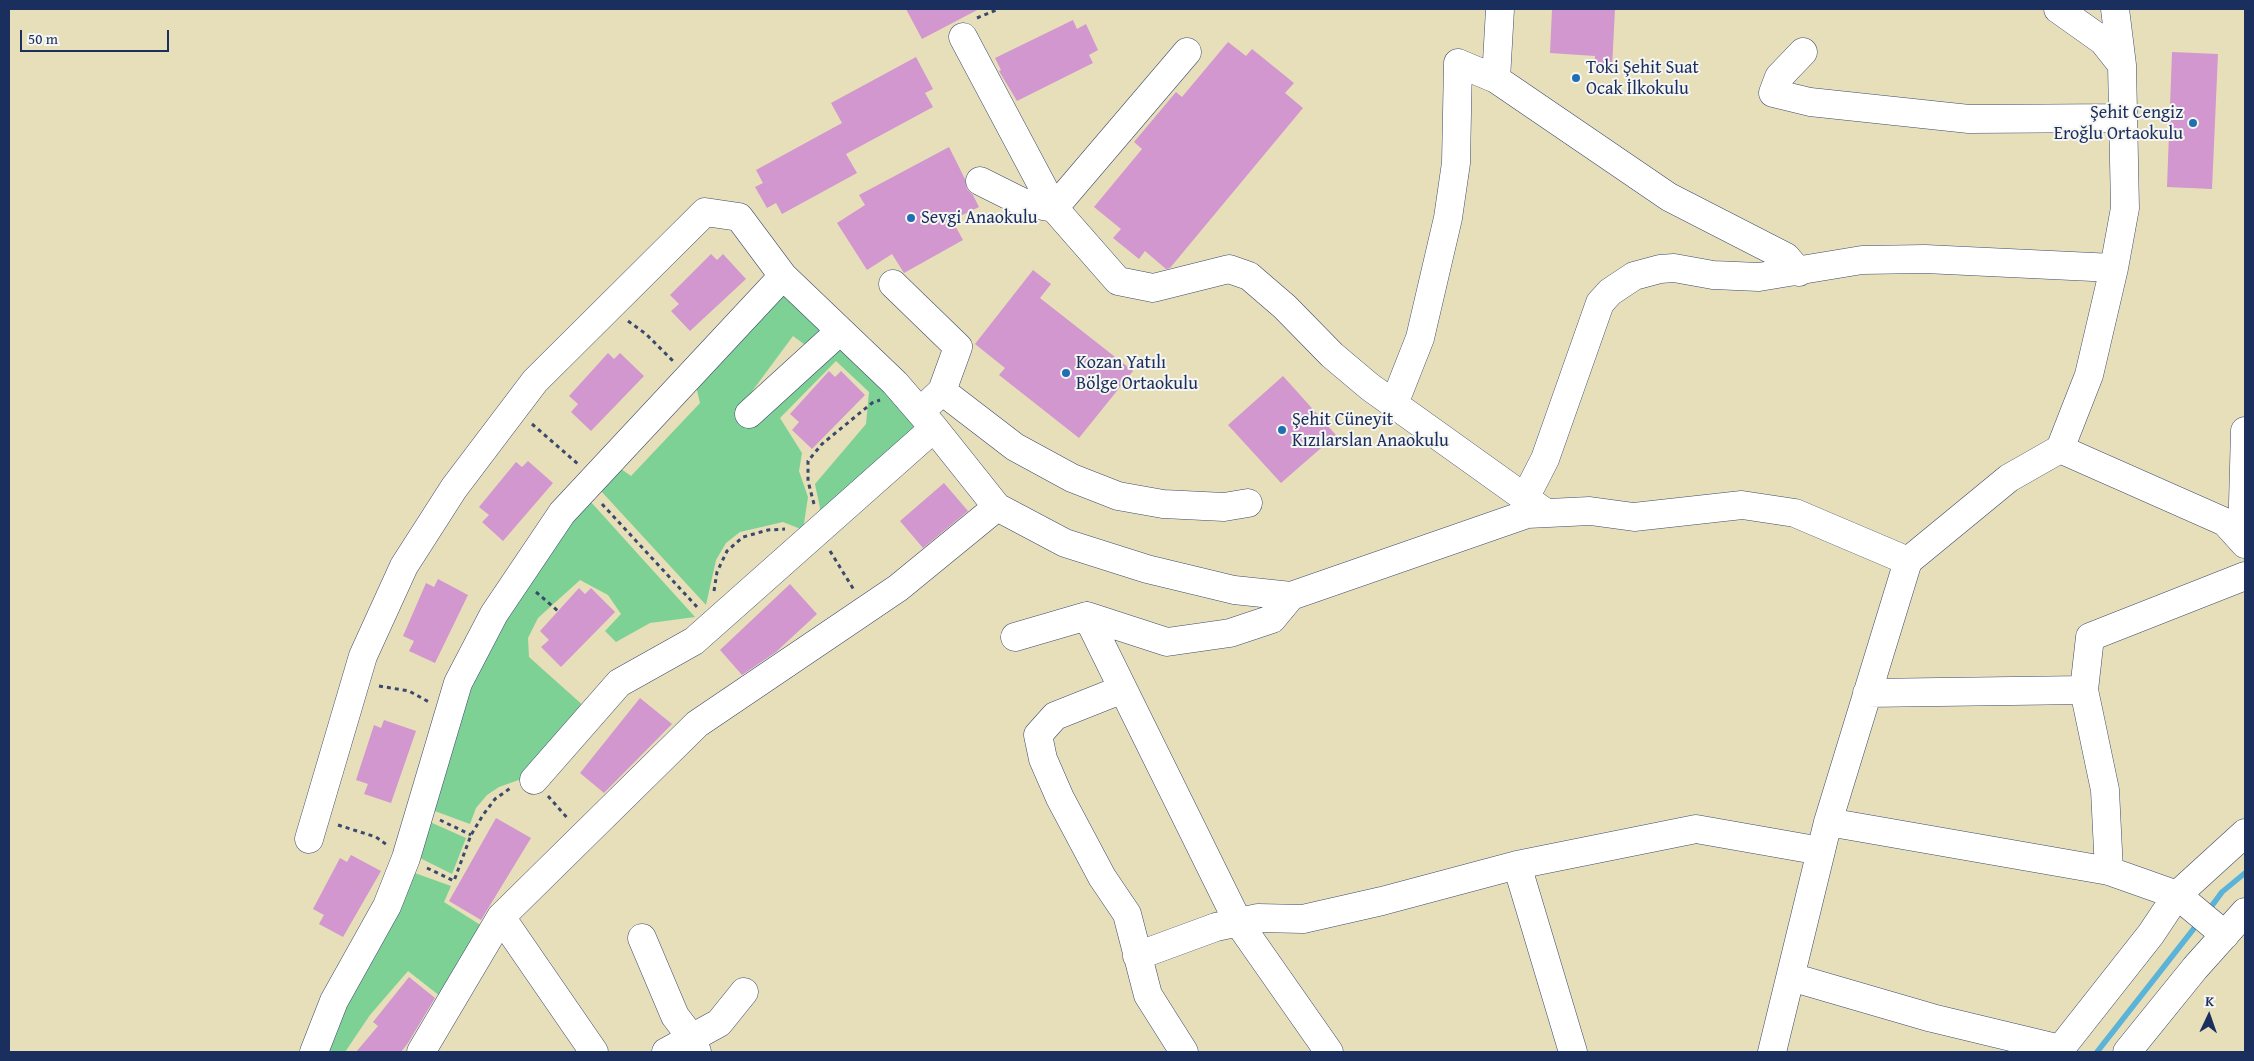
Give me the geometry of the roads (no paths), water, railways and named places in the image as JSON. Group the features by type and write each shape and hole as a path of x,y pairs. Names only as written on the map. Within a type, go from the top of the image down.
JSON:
{"street":[{"path":"1496,79 1500,9"},
{"path":"2058,9 2103,41 2122,65"},
{"path":"1772,1052 1828,822 1908,561 2009,478 2060,449 2089,375 2114,268 2125,208 2122,65 2115,9"},
{"path":"963,37 1054,208 1118,281 1153,288 1229,269 1248,276 1285,307 1332,355 1370,387 1536,505 1634,517 1742,505 1795,512 1908,561"},
{"path":"1054,208 1187,52"},
{"path":"1803,52 1779,77 1773,93 1810,102 1969,119 2123,118"},
{"path":"1394,404 1420,338 1448,218 1456,163 1458,64 1496,79 1669,197 1786,258 1799,272"},
{"path":"980,181 1022,202 1054,208"},
{"path":"312,829 363,656 404,566 454,488 535,381 705,212 739,217 783,276 901,391 927,420 997,507 1065,544 1138,566 1234,590 1291,596 1527,514 1536,505 1545,459 1600,303 1610,292 1634,276 1660,269 1674,268 1740,278 1799,272 1862,260 1924,259 2114,268"},
{"path":"314,1052 334,1001 387,906 406,858 458,683 494,614 562,513 783,276"},
{"path":"534,780 584,726 619,683 694,641 810,538 927,420 942,391 958,348 893,284"},
{"path":"748,414 840,331"},
{"path":"942,391 1015,447 1072,478 1118,496 1163,504 1224,507 1248,503"},
{"path":"2244,542 2245,432"},
{"path":"2060,449 2225,522 2244,542"},
{"path":"421,1052 501,917 697,724 898,588 997,507"},
{"path":"2109,871 2105,790 2084,690 2090,637 2245,576"},
{"path":"1015,637 1087,616 1167,642 1230,633 1272,619 1291,596"},
{"path":"1087,616 1238,922 1329,1052"},
{"path":"1123,689 1055,716 1038,735 1043,759 1060,798 1102,877 1127,914 1148,996 1184,1052"},
{"path":"1867,693 2084,690"},
{"path":"1828,822 2109,871 2177,894 2225,935"},
{"path":"1137,956 1216,927 1258,918 1303,919 1382,901 1516,864 1696,828 1821,851"},
{"path":"1790,977 1932,1018 2059,1050 2152,934 2177,894 2245,833"},
{"path":"1516,864 1574,1052"},
{"path":"2127,1052 2195,968 2245,912"},
{"path":"501,917 594,1052"},
{"path":"642,938 676,1016 694,1045"},
{"path":"666,1052 694,1045 720,1023 744,992"}],"waterway":[{"path":"2208,911 2222,892 2245,873"},
{"path":"2097,1052 2199,922"}],"place":[{"name":"Toki Şehit Suat Ocak İlkokulu","path":"1576,78"},
{"name":"Şehit Cengiz Eroğlu Ortaokulu","path":"2193,123"},
{"name":"Sevgi Anaokulu","path":"911,218"},
{"name":"Kozan Yatılı Bölge Ortaokulu","path":"1066,373"},
{"name":"Şehit Cüneyit Kızılarslan Anaokulu","path":"1282,430"}]}
